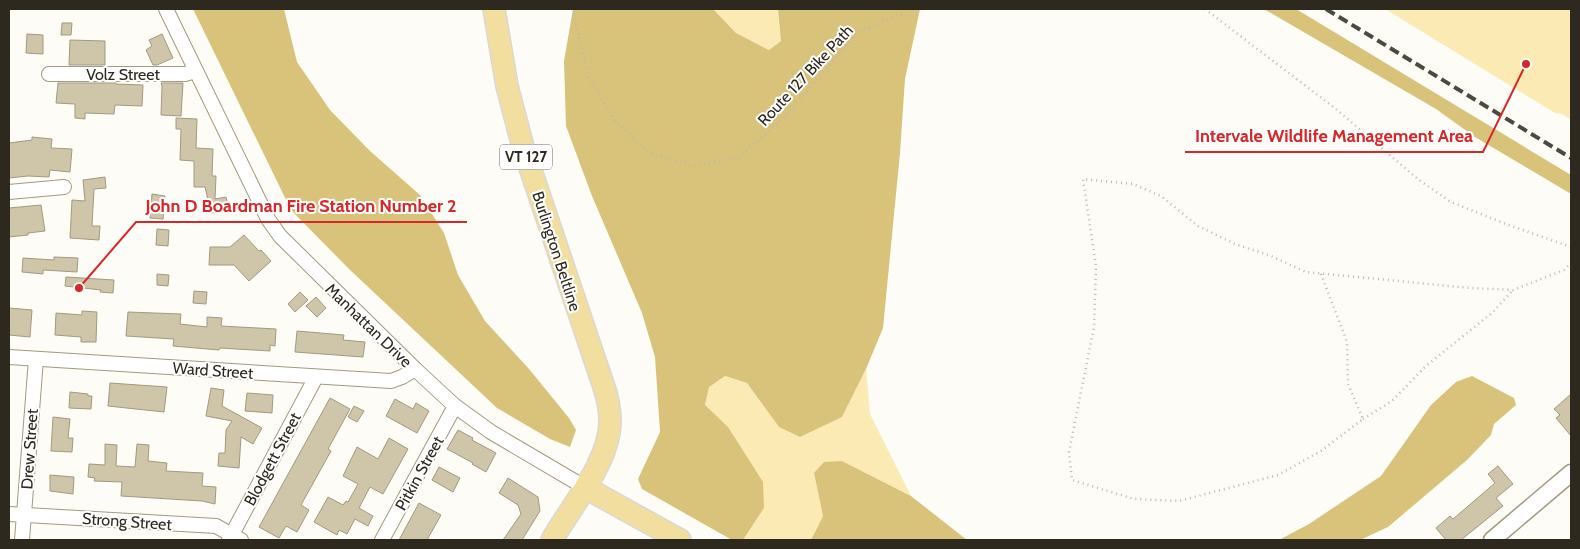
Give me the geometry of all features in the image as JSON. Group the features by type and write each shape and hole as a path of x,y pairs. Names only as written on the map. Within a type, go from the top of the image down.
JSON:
{"main road":[{"name":"Burlington Beltline","path":"494,9 507,86 523,147 605,390 609,407 610,422 606,446 586,488"},
{"name":"VT 127","path":"552,540 586,488"},
{"name":"Manhattan Drive","path":"586,488 680,540"}],"street":[{"name":"Manhattan Drive","path":"166,9 272,225 280,236 414,369 455,406 491,432 586,488"},
{"name":"Volz Street","path":"49,74 185,74 196,71"},
{"path":"9,192 64,187"},
{"name":"Ward Street","path":"9,357 391,381 402,377 414,369"},
{"name":"Drew Street","path":"22,540 36,359"},
{"name":"Blodgett Street","path":"234,538 316,377"},
{"name":"Pitkin Street","path":"382,540 455,406"},
{"path":"1492,540 1571,472"},
{"name":"Strong Street","path":"9,514 216,526 234,538"}],"path":[{"name":"Route 127 Bike Path","path":"572,9 589,77 615,121 651,154 694,166 739,157 782,120 856,33 912,9"},
{"path":"1205,9 1336,108 1420,180 1451,202 1571,247"},
{"path":"1513,290 1493,312 1426,366 1392,401 1362,419 1321,452 1278,475 1180,501 1134,499 1072,480 1069,452 1094,327 1096,266 1083,179 1133,184 1161,196 1198,226 1234,244 1271,256 1306,272 1470,288 1513,290 1564,270 1571,263"},
{"path":"1321,274 1347,342 1348,384 1362,419"}],"shaded area":[{"path":"193,9 284,9 297,62 330,110 370,151 420,195 444,233 458,275 485,321 529,369 569,418 576,430 570,447 550,439 497,408 349,269 291,210"},
{"path":"573,9 713,9 736,33 769,50 781,41 778,9 920,9 905,79 900,153 883,328 866,369 842,417 800,437 779,427 747,383 725,376 709,387 705,405 728,427 763,482 764,508 743,540 732,540 642,489 638,479 660,432 655,357 642,313 592,196 566,126 564,61"},
{"path":"713,9 778,9 781,41 769,50 736,33"},
{"path":"1264,9 1296,9 1571,175 1571,194 1475,137 1436,109"},
{"path":"1385,9 1571,9 1571,120 1562,114 1555,113"},
{"path":"866,369 870,414 911,496 842,461 814,473 823,516 811,540 743,540 764,508 705,405 709,386 725,376 747,383 779,427 842,417"},
{"path":"1472,376 1514,398 1516,405 1494,424 1491,435 1467,460 1388,527 1360,540 1279,540 1309,524 1381,476 1431,405 1456,382"},
{"path":"842,461 911,496 967,540 811,540 823,516 814,473 824,462"}],"building":[{"path":"62,23 72,23 71,35 61,35"},
{"path":"27,34 43,35 43,54 26,53"},
{"path":"162,34 173,58 153,65 146,50 152,46 149,40"},
{"path":"70,40 105,41 105,65 69,65"},
{"path":"58,83 143,85 142,106 115,105 114,114 85,113 85,119 75,118 75,104 56,103"},
{"path":"161,83 183,83 181,116 161,115"},
{"path":"176,118 197,119 196,148 213,149 212,176 216,176 215,199 226,197 229,209 211,213 205,187 194,187 194,161 180,160 181,129 176,129"},
{"path":"32,137 52,139 51,148 72,149 70,172 50,170 49,177 28,176 9,178 9,143 32,140"},
{"path":"105,177 106,188 94,189 92,226 100,226 99,240 70,238 72,200 85,201 83,180"},
{"path":"152,194 165,196 163,219 150,218"},
{"path":"41,205 45,231 9,237 9,208"},
{"path":"157,229 169,230 168,246 156,245"},
{"path":"244,235 271,261 249,281 234,265 209,265 210,247 230,247"},
{"path":"54,257 78,258 77,272 43,270 43,274 22,272 23,258 54,260"},
{"path":"157,274 169,275 168,286 157,285"},
{"path":"66,277 114,280 113,293 65,286"},
{"path":"194,291 207,292 206,304 193,303"},
{"path":"300,292 308,300 295,312 288,304"},
{"path":"316,297 326,308 317,317 306,306"},
{"path":"9,308 32,310 30,337 9,335"},
{"path":"82,311 97,312 96,342 81,342 81,337 55,335 56,313 82,315"},
{"path":"128,312 181,314 180,324 207,327 207,317 222,318 221,326 276,329 275,346 270,345 270,351 220,348 219,350 173,346 174,339 126,336"},
{"path":"297,331 344,335 343,340 365,342 363,357 295,352"},
{"path":"110,383 167,387 164,412 108,406"},
{"path":"211,388 224,390 222,406 262,428 253,444 241,437 239,468 218,466 219,453 225,453 226,430 232,421 206,416"},
{"path":"70,392 92,396 91,409 69,408"},
{"path":"247,393 273,395 272,413 245,411"},
{"path":"1571,394 1571,436 1556,418 1560,415 1554,409"},
{"path":"330,398 350,409 328,449 331,451 301,505 309,510 297,532 286,526 279,538 259,527"},
{"path":"395,399 413,409 416,403 429,411 417,433 386,416"},
{"path":"354,406 364,411 357,422 348,417"},
{"path":"53,417 70,419 68,438 73,438 72,452 51,451"},
{"path":"458,430 496,453 486,472 447,449"},
{"path":"389,438 408,449 383,494 370,487 359,508 373,516 368,526 355,519 347,534 339,530 337,535 314,522 328,497 343,505 346,501 348,502 358,484 343,476 357,447 378,459"},
{"path":"105,444 117,445 116,466 135,467 137,444 149,445 148,461 167,463 166,471 203,473 202,486 216,487 215,504 202,501 121,496 122,482 94,481 95,478 88,477 89,464 105,465"},
{"path":"1498,466 1513,484 1496,498 1503,506 1461,540 1446,540 1436,528 1450,516 1453,519 1495,483 1488,474"},
{"path":"439,467 460,478 453,492 432,480"},
{"path":"50,475 74,477 73,494 50,491"},
{"path":"508,478 538,497 540,511 522,540 503,540 521,514 518,505 499,493"},
{"path":"419,503 441,515 427,540 399,540"}],"railway":[{"path":"1326,9 1571,158"}],"place":[{"name":"Intervale Wildlife Management Area","path":"1526,64"},
{"name":"John D Boardman Fire Station Number 2","path":"79,288"}]}
